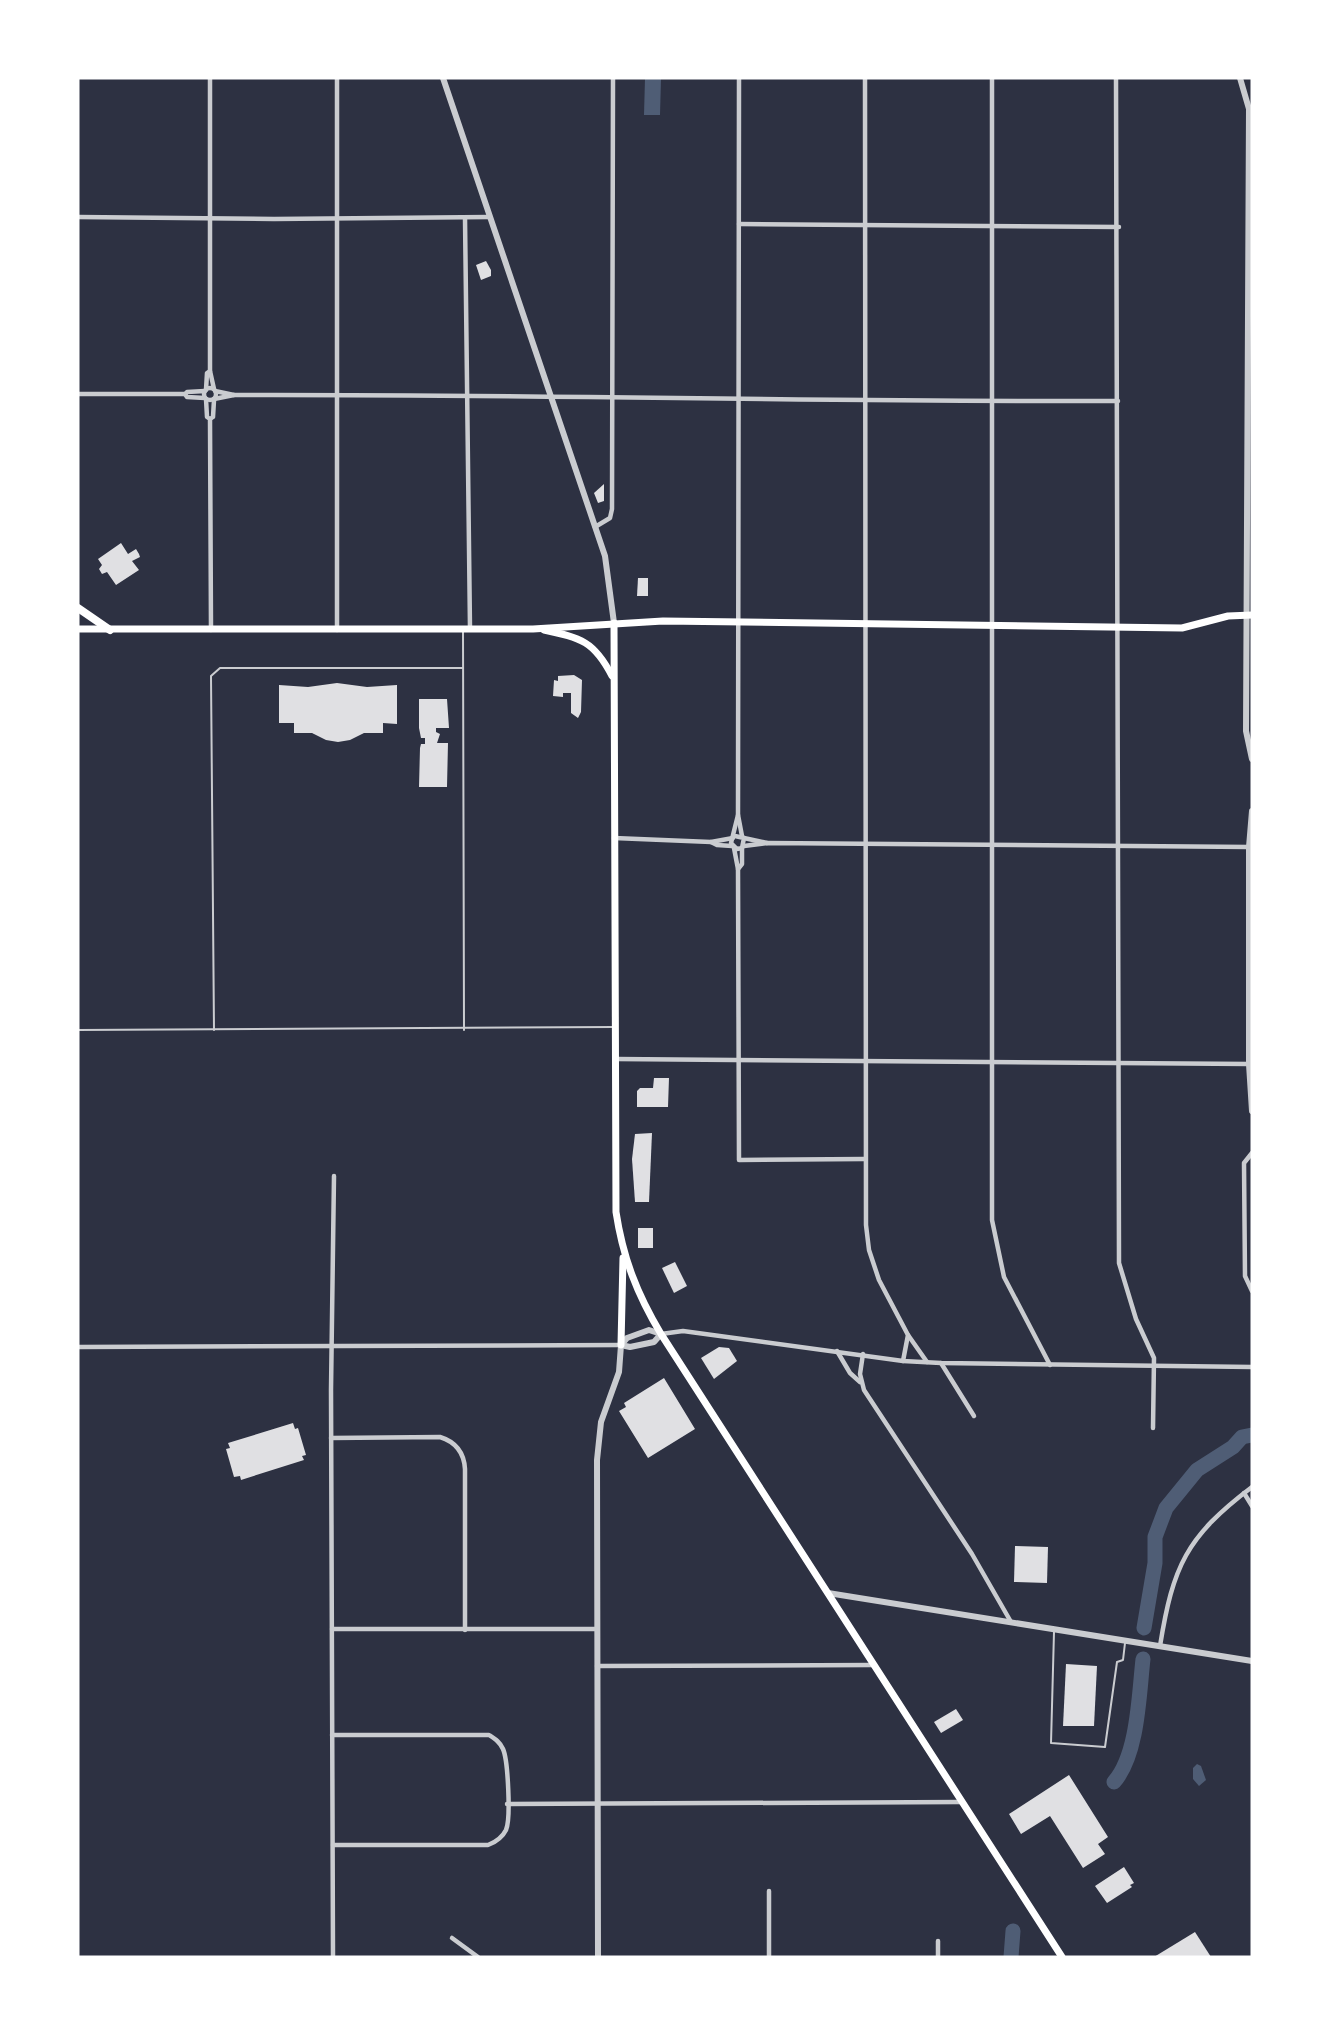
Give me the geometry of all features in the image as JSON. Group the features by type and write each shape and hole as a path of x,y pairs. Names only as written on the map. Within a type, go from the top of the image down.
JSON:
{"main road":[{"path":"78,608 110,630"},
{"path":"78,629 466,630 538,629 614,622 1118,629 1182,628 1228,616 1250,615"},
{"path":"614,622 616,1212 623,1252 636,1288 660,1334 1062,1957"},
{"path":"538,629 586,642 598,652 613,678"},
{"path":"621,1345 623,1252"}],"street":[{"path":"210,78 210,371 214,390 213,417 210,419 211,630"},
{"path":"337,78 337,630"},
{"path":"443,78 609,571 614,622"},
{"path":"595,527 610,518 612,509 613,78"},
{"path":"739,78 738,815 733,847 738,869 739,1161 864,1159"},
{"path":"865,78 864,1159 866,1225 869,1250 886,1297 927,1362"},
{"path":"992,78 990,846 992,1221 995,1242 1012,1295 1050,1365"},
{"path":"1116,78 1119,227 1119,1263 1136,1319 1154,1358 1153,1428"},
{"path":"1240,78 1249,109 1250,615 1246,731 1252,759"},
{"path":"78,217 337,219 489,217"},
{"path":"465,218 466,630"},
{"path":"739,224 1119,227"},
{"path":"210,371 207,373 205,399 207,417 210,419"},
{"path":"78,394 185,394 214,390 234,395"},
{"path":"185,394 187,397 205,399 234,395 548,395 866,402 1118,401"},
{"path":"1252,811 1249,847 1249,1064 1252,1111"},
{"path":"738,815 743,837 742,864 738,869"},
{"path":"614,838 711,842 743,837 767,843"},
{"path":"711,842 733,847 767,843 1118,848 1249,847"},
{"path":"616,1059 739,1059 864,1063 1249,1064"},
{"path":"1252,1153 1244,1163 1245,1276 1252,1291"},
{"path":"333,1957 331,1346 334,1176"},
{"path":"598,1957 597,1460 601,1422 619,1372 621,1345 627,1338 649,1330 660,1334 683,1331 903,1360 942,1363 1252,1368"},
{"path":"78,1347 621,1345 630,1347 654,1342 660,1334"},
{"path":"903,1360 908,1335"},
{"path":"837,1351 850,1373 860,1382 972,1554 1011,1622"},
{"path":"860,1382 863,1354"},
{"path":"942,1363 974,1416"},
{"path":"331,1438 434,1437 446,1439 456,1445 464,1462 465,1630"},
{"path":"1160,1647 1167,1603 1186,1552 1210,1521 1252,1487"},
{"path":"1244,1493 1252,1506"},
{"path":"828,1593 1252,1661"},
{"path":"332,1629 597,1629"},
{"path":"597,1666 873,1665"},
{"path":"332,1735 489,1736 498,1741 504,1753 507,1804 505,1832 494,1843 483,1845 333,1845"},
{"path":"507,1804 961,1802"},
{"path":"769,1891 769,1957"},
{"path":"452,1938 478,1957"},
{"path":"938,1941 938,1957"}],"lane":[{"path":"464,1030 463,668 466,630"},
{"path":"214,1030 211,676 220,668 463,668"},
{"path":"78,1030 464,1030 616,1027"},
{"path":"1053,1629 1051,1743 1105,1747 1117,1662 1123,1660 1126,1641"}],"water":[{"path":"645,78 661,78 660,115 644,115"},
{"path":"1197,1764 1201,1766 1206,1780 1199,1786 1193,1779 1193,1768"}],"building":[{"path":"486,261 491,270 491,276 481,280 476,265"},
{"path":"604,484 604,501 598,503 594,493"},
{"path":"121,543 128,554 136,549 140,557 132,561 139,570 116,585 107,572 102,574 99,569 102,565 98,559"},
{"path":"638,578 648,578 648,596 637,596"},
{"path":"574,675 582,680 581,712 578,718 571,713 571,693 563,693 563,697 553,696 554,680 558,681 558,676"},
{"path":"337,683 367,687 397,685 397,724 383,723 383,733 364,733 350,740 338,742 326,740 312,733 294,733 294,723 279,723 279,685 308,687"},
{"path":"419,699 447,699 449,728 436,728 436,732 440,734 437,743 448,743 447,787 419,787 420,748 421,744 425,744 425,738 421,738 419,728"},
{"path":"654,1078 669,1078 668,1107 637,1107 637,1091 640,1088 653,1088"},
{"path":"652,1133 649,1202 635,1202 632,1159 635,1134"},
{"path":"638,1228 653,1228 653,1248 638,1248"},
{"path":"675,1262 687,1286 674,1293 662,1268"},
{"path":"719,1347 729,1348 737,1361 714,1379 701,1358"},
{"path":"664,1378 695,1429 648,1458 619,1411 626,1407 624,1403"},
{"path":"293,1423 295,1429 298,1428 306,1455 302,1456 304,1460 241,1480 240,1476 234,1477 226,1449 230,1448 228,1443"},
{"path":"1015,1546 1048,1547 1047,1583 1014,1582"},
{"path":"1066,1664 1097,1666 1094,1726 1063,1726"},
{"path":"956,1709 963,1720 941,1733 934,1722"},
{"path":"1069,1775 1108,1837 1098,1844 1105,1854 1083,1868 1050,1816 1021,1834 1009,1814"},
{"path":"1124,1867 1134,1883 1130,1885 1132,1887 1107,1903 1095,1886"},
{"path":"1195,1932 1211,1957 1154,1957"}],"waterway":[{"path":"1144,1628 1155,1563 1155,1537 1166,1508 1197,1470 1233,1447 1242,1437 1252,1435"},
{"path":"1114,1782 1122,1770 1133,1740 1143,1659"},
{"path":"1011,1957 1013,1931"}]}
